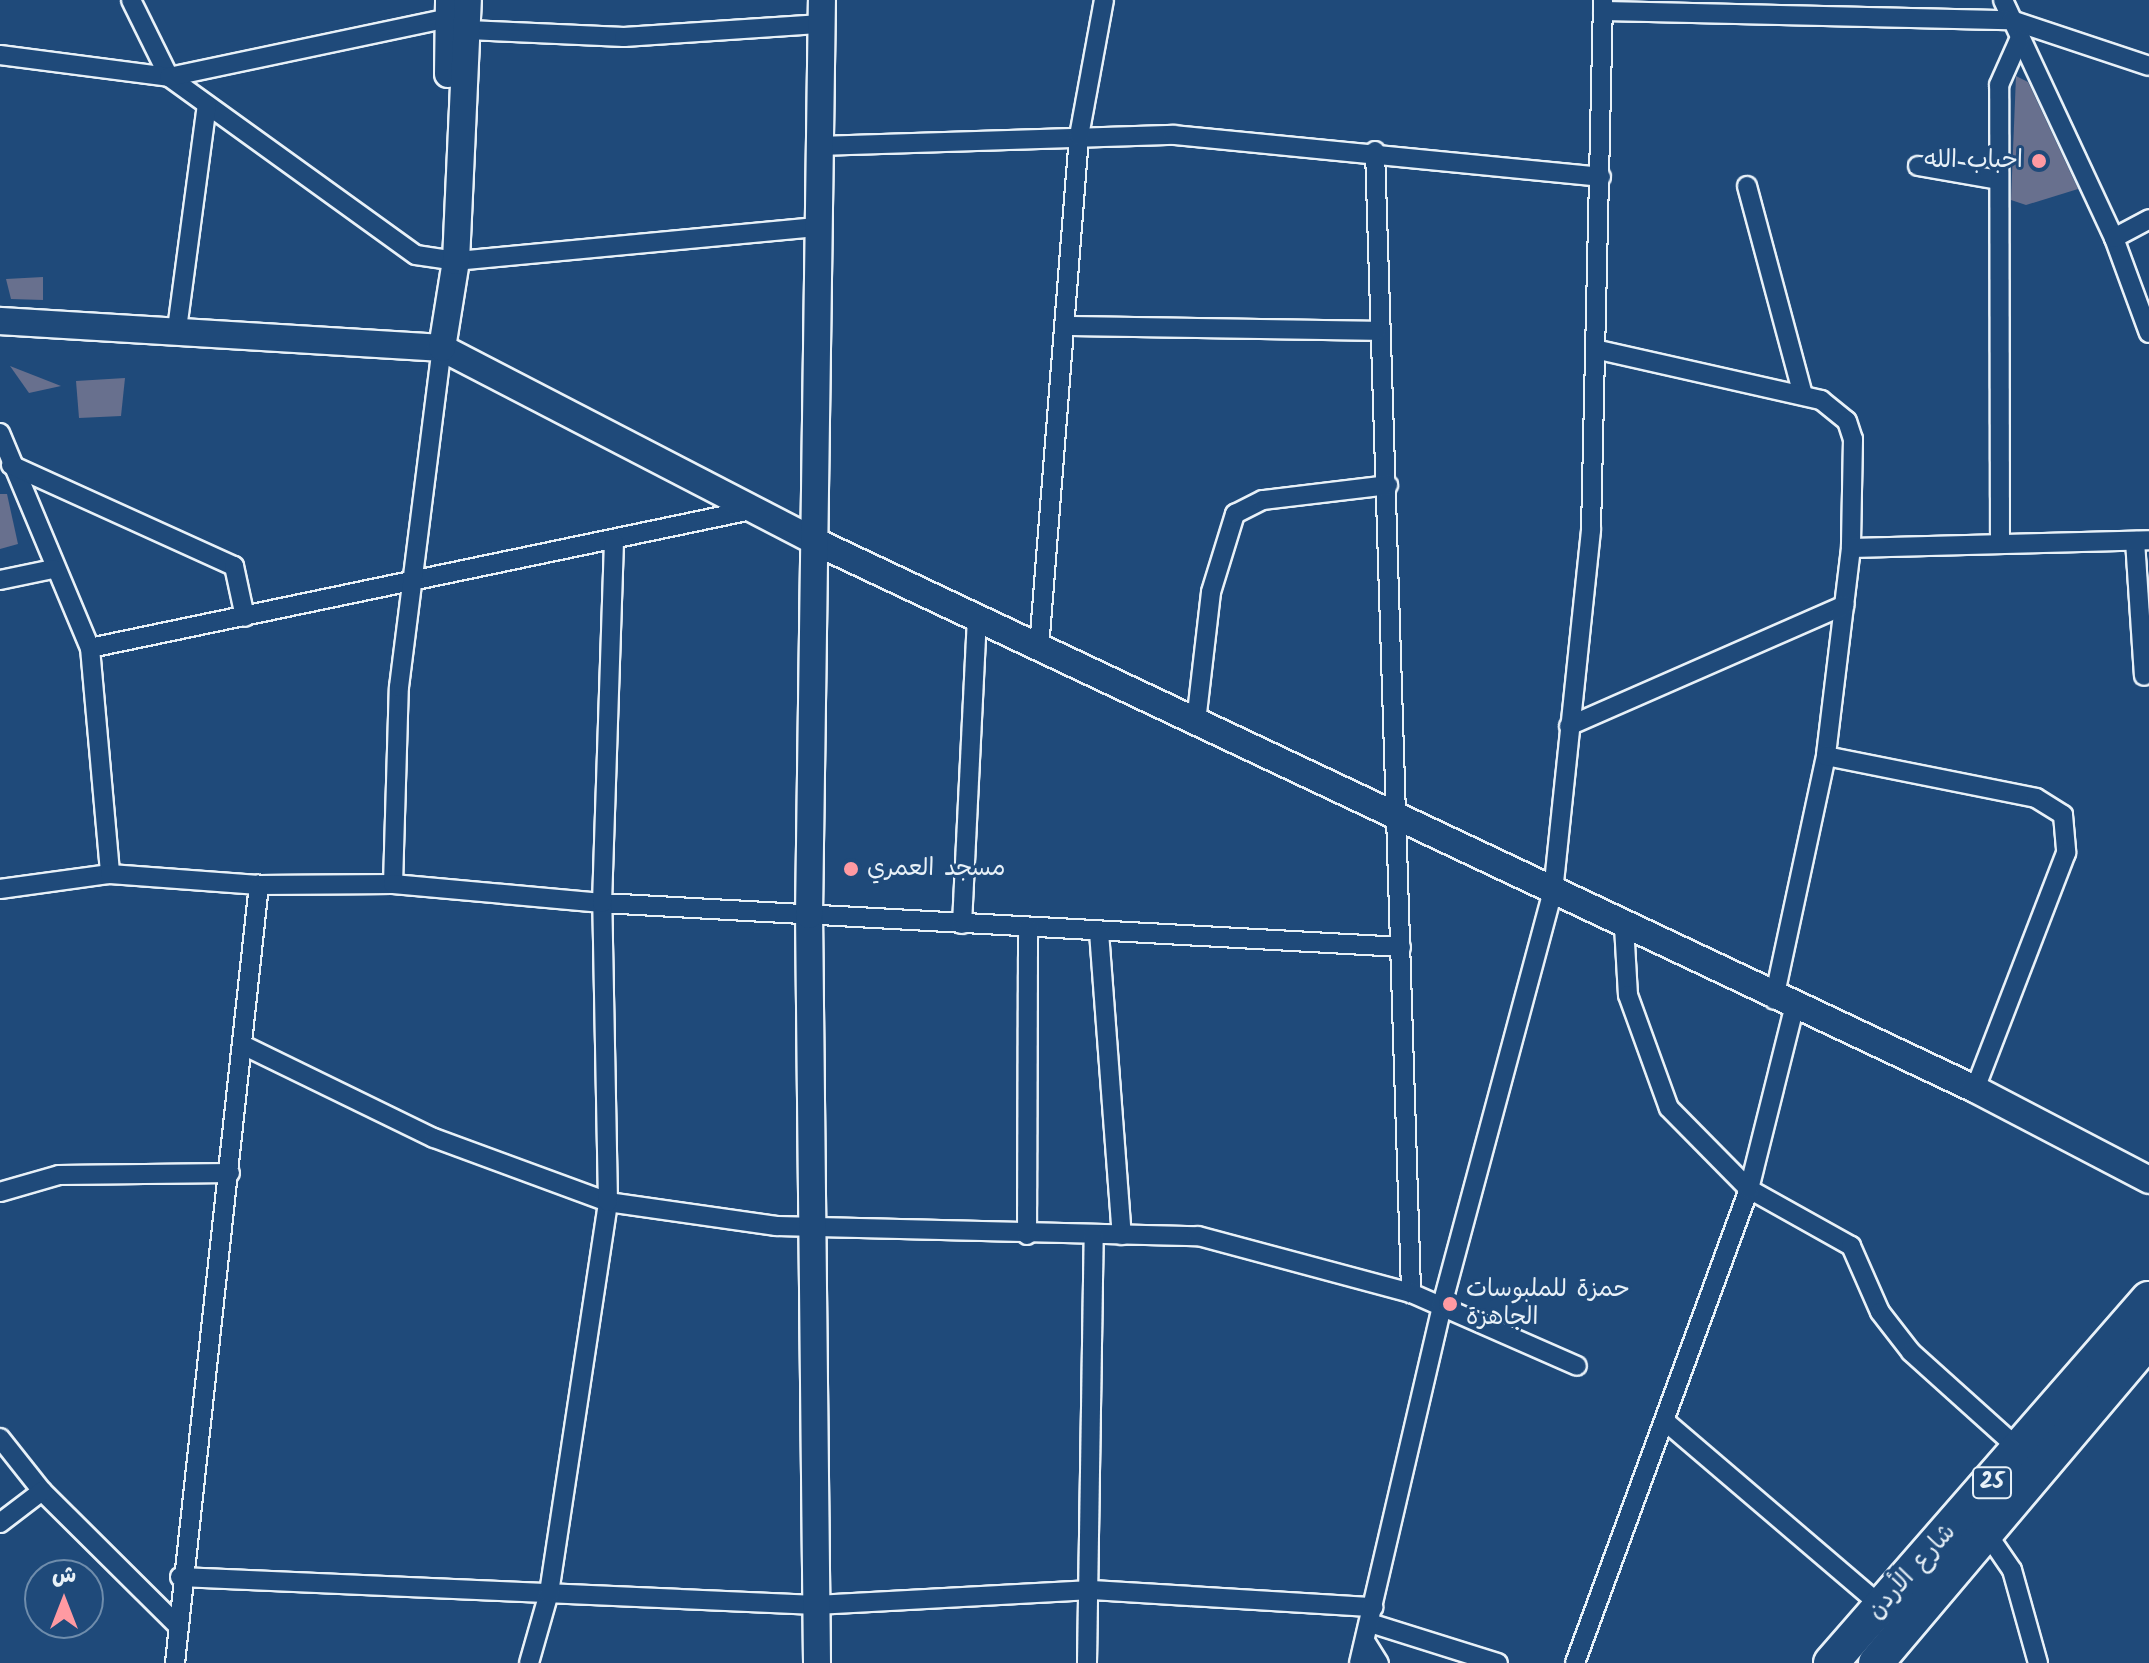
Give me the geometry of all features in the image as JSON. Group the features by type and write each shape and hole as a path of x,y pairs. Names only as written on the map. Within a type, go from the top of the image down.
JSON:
{"highway":[{"name":"شارع الأردن","path":"1831,1663 2021,1451 2149,1299"},
{"name":"شارع الأردن","path":"1876,1663 1988,1535 2149,1340"}],"street":[{"path":"131,0 169,77 391,240 450,267 815,227"},
{"path":"1039,648 1079,136 1104,0"},
{"path":"2003,0 2019,40 2114,238 2149,333"},
{"path":"1359,1663 1442,1305 1553,892 1591,530 1599,350 1603,5 2011,20 2149,66"},
{"path":"393,884 395,738 416,583 450,267 459,12"},
{"path":"0,55 169,77 459,12 624,37 822,12 815,227 809,915 809,1226 817,1663"},
{"path":"2000,544 1999,85 2019,40"},
{"path":"177,329 207,105"},
{"path":"819,146 1174,135 1375,151 1601,177"},
{"path":"1375,151 1377,331 1388,485 1411,1293"},
{"path":"1918,166 1998,180"},
{"path":"1747,186 1803,395"},
{"path":"2114,238 2149,219"},
{"path":"0,321 177,329 442,348 757,508 814,541 1784,1003 1975,1089 2149,1180"},
{"path":"1065,326 1377,331"},
{"path":"1575,1663 1749,1189 1826,756 1851,548 1853,439 1840,412 1803,395 1599,350"},
{"path":"0,433 53,569 90,648 110,874"},
{"path":"11,465 234,566 245,617"},
{"path":"1196,722 1211,592 1235,514 1263,500 1388,485"},
{"path":"90,648 614,542 757,508"},
{"path":"1851,548 2142,540 2144,676"},
{"path":"529,1663 549,1593 608,1202 602,903 614,542"},
{"path":"0,580 53,569"},
{"path":"1569,726 1845,605"},
{"path":"962,924 977,619"},
{"path":"1826,756 2036,798 2063,815 2066,853 1975,1089"},
{"path":"0,889 110,874 259,885 393,884 602,903 1028,929 1401,947"},
{"path":"175,1663 180,1577 245,1046 259,885"},
{"path":"1624,926 1628,995 1669,1108 1749,1189 1851,1246 1880,1312 1911,1352 2021,1451"},
{"path":"1027,1235 1028,929"},
{"path":"1099,932 1122,1235"},
{"path":"245,1046 434,1138 608,1202 809,1226 1027,1235 1198,1236 1411,1293 1577,1366"},
{"path":"0,1192 59,1175 230,1173"},
{"path":"1087,1663 1092,1590 1094,1236"},
{"path":"1666,1422 1880,1605"},
{"path":"0,1438 42,1491 176,1624"},
{"path":"0,1523 42,1491"},
{"path":"1988,1535 2012,1570 2038,1663"},
{"path":"180,1577 816,1605 1092,1590 1369,1624 1498,1663"},
{"path":"1369,1624 1379,1663"}],"building":[{"name":"احباب الله","path":"2016,76 2028,82 2078,189 2026,205 2011,200"},
{"path":"43,277 43,300 11,299 6,279"},
{"path":"10,366 61,386 29,393"},
{"path":"125,378 121,416 79,418 76,381"},
{"path":"0,494 7,494 18,544 0,549"}],"place":[{"name":"احباب الله","path":"2039,161"},
{"name":"مسجد العمري","path":"851,869"},
{"name":"حمزة للملبوسات الجاهزة","path":"1450,1304"}]}
